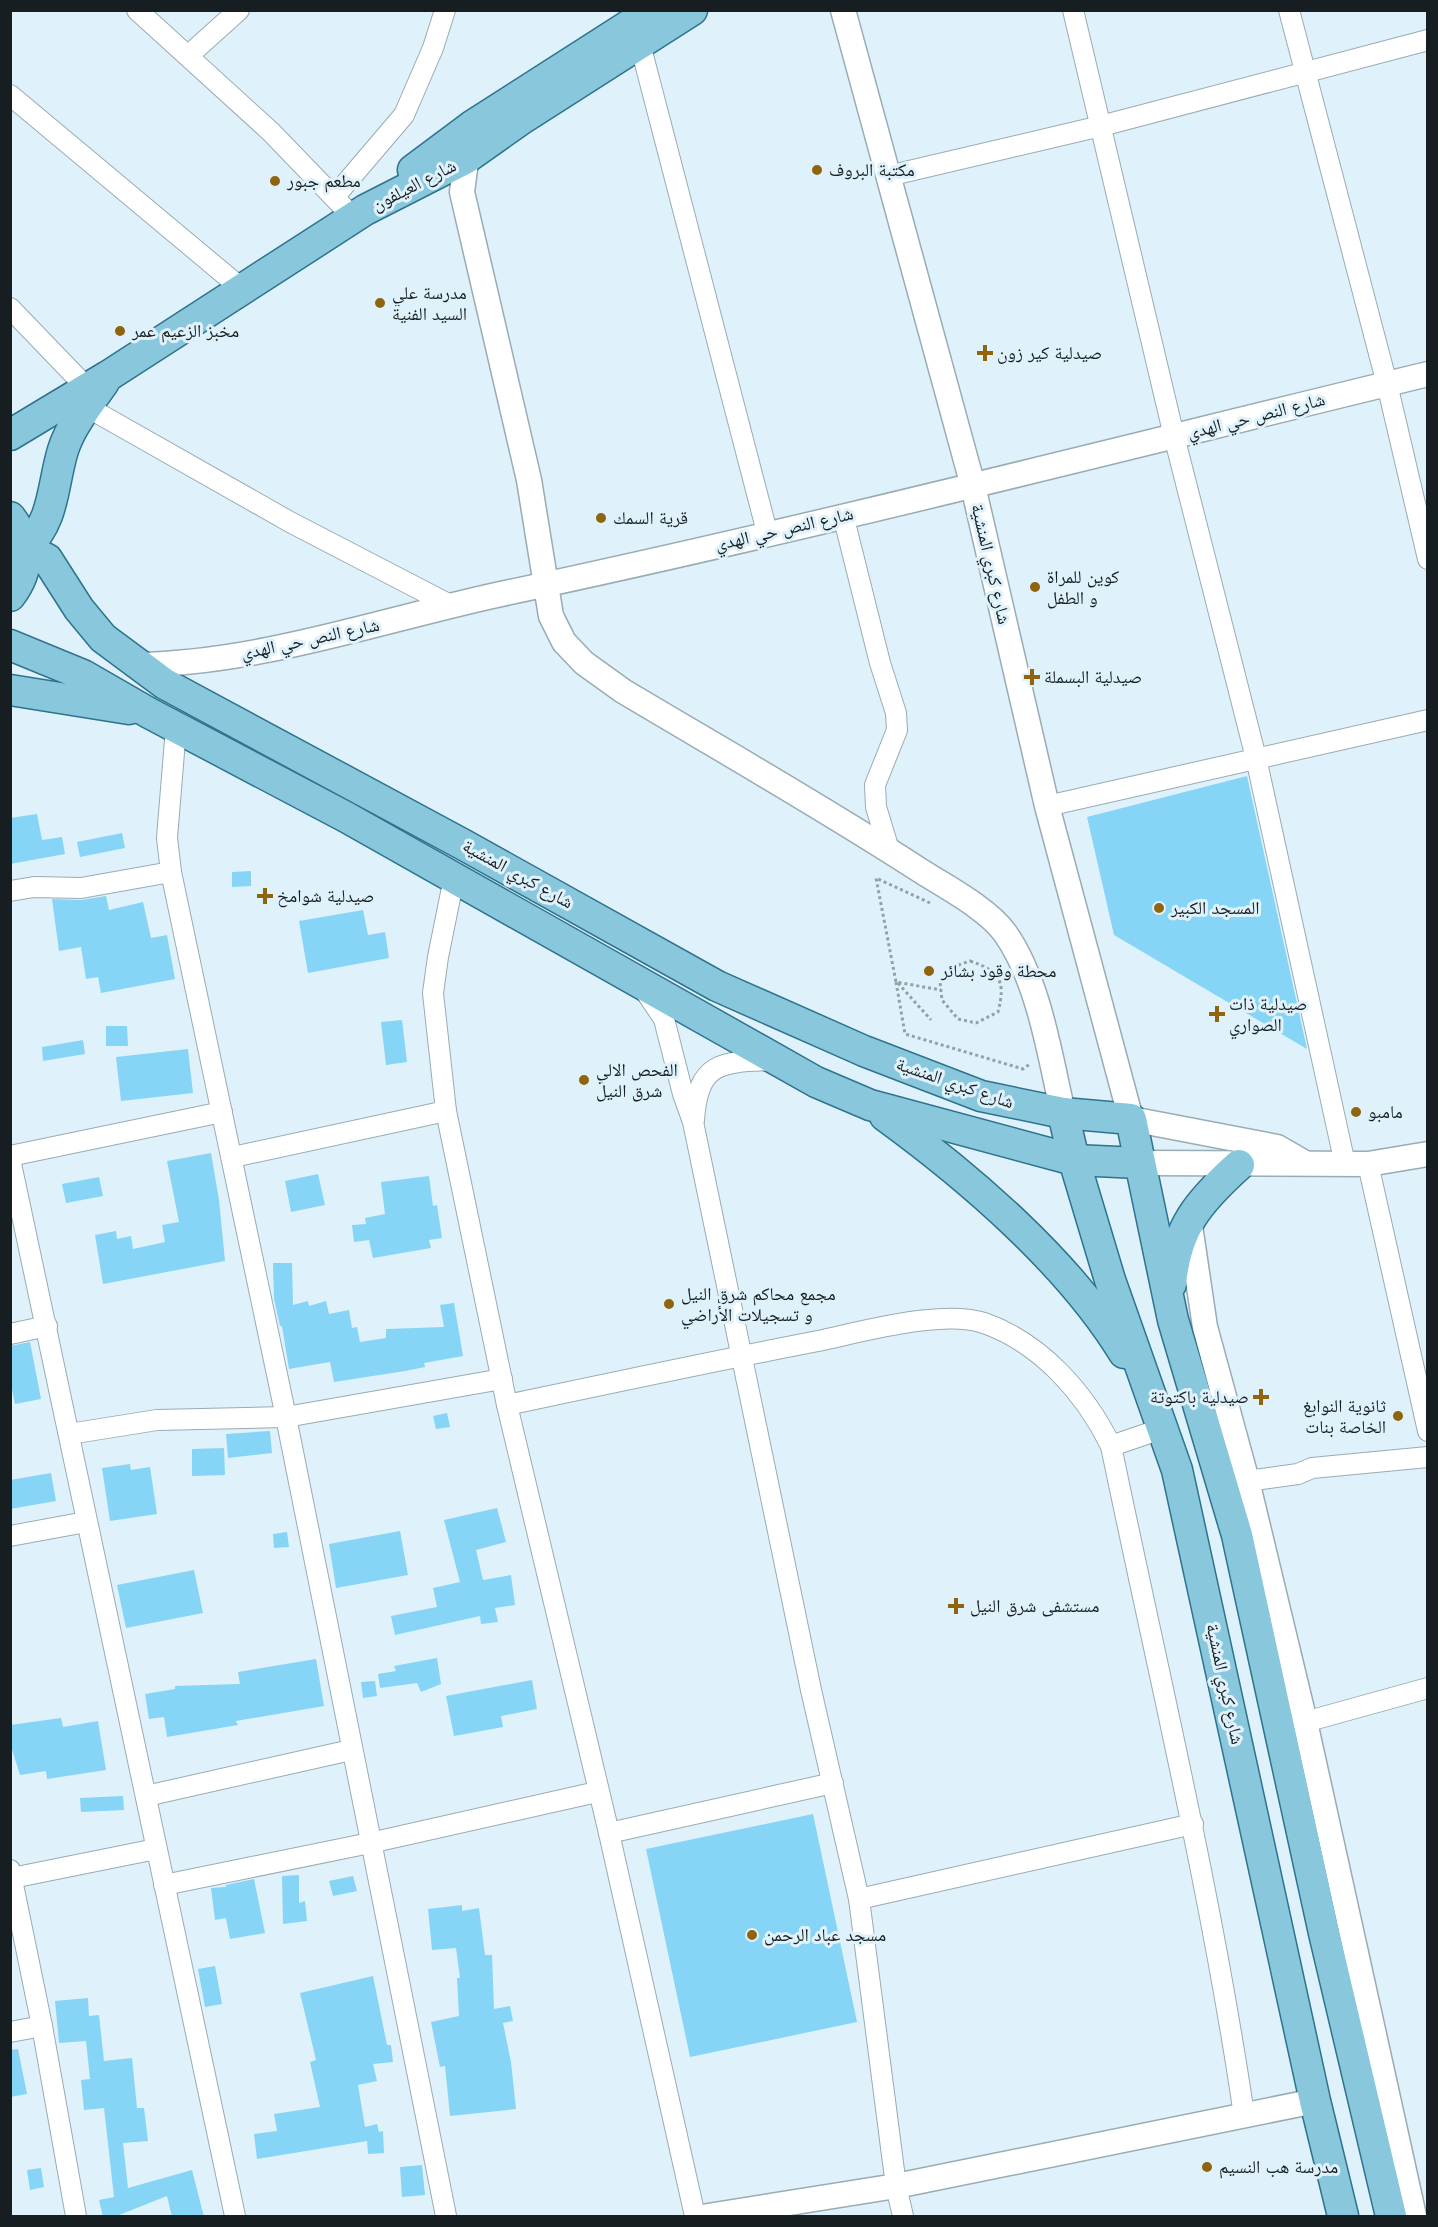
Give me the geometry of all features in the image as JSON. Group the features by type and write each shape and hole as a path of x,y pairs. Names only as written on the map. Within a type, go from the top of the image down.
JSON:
{"main road":[{"name":"شارع العيلفون","path":"351,208 418,165 472,126 653,10"},
{"name":"شارع العيلفون","path":"351,208 465,159 523,118 625,30 692,10"},
{"path":"10,435 94,390 351,208"},
{"path":"26,548 37,537 48,519 63,450 94,390"},
{"path":"10,517 19,529 26,548 25,569 20,584 10,596"},
{"name":"شارع كبري المنشية","path":"26,548 47,559 92,626 136,665 198,704 464,845 717,986 864,1051 956,1087 1010,1104 1063,1113 1131,1119 1173,1320 1237,1535 1324,1933 1390,2217"},
{"name":"شارع كبري المنشية","path":"10,645 83,675 127,698 176,728 454,878 774,1060 870,1105 1074,1160 1140,1163"},
{"path":"10,690 149,713"},
{"path":"870,1105 949,1165 989,1200 1087,1300 1114,1337 1159,1416"},
{"name":"شارع كبري المنشية","path":"1063,1113 1074,1160 1113,1289 1159,1416 1200,1567 1315,2101 1343,2217"},
{"path":"1173,1320 1171,1284 1174,1254 1189,1220 1212,1190 1239,1165"}],"street":[{"path":"137,10 189,55 351,208 404,115 433,48 446,10"},
{"path":"189,55 239,10"},
{"name":"شارع كبري المنشية","path":"843,10 973,486 1047,806 1131,1119"},
{"path":"1072,10 1174,436 1356,1164 1428,1431"},
{"path":"1289,10 1387,384 1428,559"},
{"path":"625,30 767,532"},
{"path":"888,176 1101,126 1428,40"},
{"path":"10,95 241,288"},
{"path":"472,126 465,159 462,192 529,480 551,616 564,642 584,663 622,691 889,850 978,909 1004,931 1021,959 1040,1014 1063,1113"},
{"path":"10,308 94,390 290,522 450,605"},
{"name":"شارع النص حي الهدي","path":"136,665 172,664 231,656 333,635 450,605 973,486 1428,374"},
{"path":"843,515 880,663 896,713 897,730 875,785 876,807 889,850"},
{"path":"1047,806 1428,720"},
{"path":"176,728 167,838 171,872 233,1157 446,2217"},
{"path":"10,891 34,887 81,888 171,872"},
{"path":"454,878 434,993 446,1111 507,1405 597,1792 609,1833 695,2217"},
{"path":"640,984 664,1019 683,1094 693,1122 741,1356 859,1899 896,2186 903,2217"},
{"path":"693,1122 697,1093 707,1074 726,1064 774,1060"},
{"path":"233,1157 446,1111"},
{"path":"222,1112 10,1158 236,2217"},
{"path":"1131,1119 1278,1147 1303,1162"},
{"path":"1140,1163 1356,1164 1428,1154"},
{"path":"1189,1220 1205,1327 1247,1481 1305,1722 1414,2217"},
{"path":"507,1405 741,1356 941,1319 983,1323 1023,1343 1058,1370 1099,1421 1111,1446 1193,1824 1234,2045 1244,2115"},
{"path":"10,1334 47,1326"},
{"path":"69,1434 157,1420 286,1417 502,1379"},
{"path":"1111,1446 1159,1416"},
{"path":"1247,1481 1298,1474 1312,1468 1428,1457"},
{"path":"10,1536 86,1522"},
{"path":"1305,1722 1428,1688"},
{"path":"146,1796 351,1750"},
{"path":"609,1833 833,1783"},
{"path":"164,1885 370,1843 597,1792"},
{"path":"859,1899 1193,1824"},
{"path":"76,2217 42,2026 11,1874 156,1848"},
{"path":"10,2032 42,2026"},
{"path":"708,2217 896,2186 1315,2101"}],"path":[{"path":"939,908 876,878 905,1034 1023,1069 1032,1062"},
{"path":"970,961 989,967 1000,981 1003,993 998,1012 976,1023 958,1019 942,1000 941,990 940,982 951,968 970,961"},
{"path":"896,982 941,990"},
{"path":"896,982 931,1020"}],"building":[{"path":"1247,776 1307,1049 1114,935 1087,817"},
{"path":"37,814 42,840 62,837 65,854 10,864 10,818"},
{"path":"122,833 125,848 80,857 77,842"},
{"path":"251,871 251,886 232,887 232,872"},
{"path":"106,896 109,910 143,902 151,938 167,935 175,979 101,993 98,977 86,979 81,947 59,951 52,899 81,900"},
{"path":"363,910 368,935 385,932 389,958 308,973 299,921"},
{"path":"402,1020 407,1062 386,1065 381,1022"},
{"path":"106,1026 127,1026 128,1046 106,1046"},
{"path":"83,1040 85,1054 43,1061 42,1047"},
{"path":"188,1049 193,1093 121,1101 116,1057"},
{"path":"211,1153 219,1200 225,1261 103,1284 95,1235 116,1231 117,1239 131,1236 133,1249 165,1242 162,1225 179,1222 167,1161"},
{"path":"318,1174 325,1205 291,1212 285,1181"},
{"path":"429,1176 433,1206 437,1205 442,1238 429,1240 431,1248 373,1258 369,1240 354,1242 352,1225 366,1224 365,1218 385,1214 381,1182"},
{"path":"99,1177 103,1196 66,1203 62,1184"},
{"path":"273,1263 292,1263 293,1305 308,1301 309,1306 326,1301 329,1314 349,1310 352,1328 357,1327 360,1342 386,1338 386,1329 444,1327 440,1305 454,1303 463,1356 424,1363 425,1367 334,1382 330,1362 289,1369 282,1326 280,1326 274,1299"},
{"path":"30,1342 41,1399 15,1404 10,1380 10,1346"},
{"path":"447,1413 450,1427 436,1429 433,1416"},
{"path":"270,1431 272,1453 228,1458 226,1434"},
{"path":"224,1448 225,1475 192,1476 192,1449"},
{"path":"130,1464 131,1470 150,1467 157,1514 110,1521 102,1468"},
{"path":"51,1473 56,1501 10,1509 10,1480"},
{"path":"497,1508 506,1542 476,1550 483,1580 511,1575 515,1605 495,1608 498,1622 481,1624 480,1616 395,1635 391,1616 437,1607 433,1588 460,1582 444,1520"},
{"path":"400,1531 408,1575 336,1588 329,1544"},
{"path":"287,1532 289,1547 274,1548 273,1534"},
{"path":"194,1570 203,1613 126,1628 117,1585"},
{"path":"437,1658 441,1684 421,1692 417,1683 380,1688 378,1674 396,1671 394,1666"},
{"path":"316,1659 324,1706 236,1721 238,1725 167,1737 164,1717 149,1719 145,1694 175,1689 175,1686 240,1684 238,1672"},
{"path":"532,1680 537,1709 501,1716 503,1727 454,1736 446,1696"},
{"path":"375,1681 377,1696 363,1698 361,1682"},
{"path":"61,1718 63,1727 98,1721 106,1770 47,1779 46,1771 20,1775 10,1743 10,1725"},
{"path":"123,1796 124,1810 81,1812 80,1798"},
{"name":"مسجد عباد الرحمن","path":"813,1814 857,2022 690,2057 646,1849"},
{"path":"299,1875 299,1903 305,1901 307,1921 283,1924 282,1876"},
{"path":"353,1876 357,1891 333,1896 329,1881"},
{"path":"254,1879 265,1933 230,1939 226,1918 215,1920 211,1888 226,1887 226,1885"},
{"path":"462,1905 462,1911 479,1908 485,1955 492,1955 494,2009 510,2006 513,2021 503,2023 511,2062 516,2109 450,2116 445,2066 440,2067 431,2022 459,2016 457,1978 460,1978 456,1948 432,1950 428,1909"},
{"path":"215,1966 222,2004 205,2007 198,1969"},
{"path":"373,1976 387,2045 391,2045 393,2062 373,2064 377,2081 358,2085 365,2127 377,2124 379,2132 383,2131 384,2153 368,2154 367,2141 257,2159 254,2134 277,2131 274,2114 320,2107 310,2062 316,2060 300,1993"},
{"path":"88,1998 89,2016 99,2015 104,2061 132,2058 137,2108 144,2108 148,2141 123,2143 128,2188 192,2170 204,2217 172,2217 167,2196 114,2217 103,2217 99,2200 114,2197 104,2108 84,2110 81,2080 90,2079 86,2041 59,2043 55,2001"},
{"path":"18,2049 27,2094 10,2097 10,2050"},
{"path":"422,2165 425,2195 402,2197 400,2167"},
{"path":"41,2168 44,2187 30,2190 27,2170"}],"place":[{"name":"مكتبة البروف","path":"817,170"},
{"name":"مطعم جبور","path":"275,181"},
{"name":"مدرسة علي السيد الفنية","path":"380,303"},
{"name":"مخبز الزعيم عمر","path":"120,331"},
{"name":"صيدلية كير زون","path":"985,353"},
{"name":"قرية السمك","path":"601,518"},
{"name":"كوين للمراة و الطفل","path":"1035,587"},
{"name":"صيدلية البسملة","path":"1032,677"},
{"name":"صيدلية شوامخ","path":"265,896"},
{"name":"المسجد الكبير","path":"1159,908"},
{"name":"محطة وقود بشائر","path":"929,971"},
{"name":"صيدلية ذات الصواري","path":"1217,1014"},
{"name":"الفحص الالي شرق النيل","path":"584,1080"},
{"name":"مامبو","path":"1356,1112"},
{"name":"مجمع محاكم شرق النيل و تسجيلات الأراضي","path":"669,1304"},
{"name":"صيدلية باكتوتة","path":"1261,1397"},
{"name":"ثانوية النوابغ الخاصة بنات","path":"1398,1416"},
{"name":"مستشفى شرق النيل","path":"956,1606"},
{"name":"مسجد عباد الرحمن","path":"752,1935"},
{"name":"مدرسة هب النسيم","path":"1207,2167"}]}
